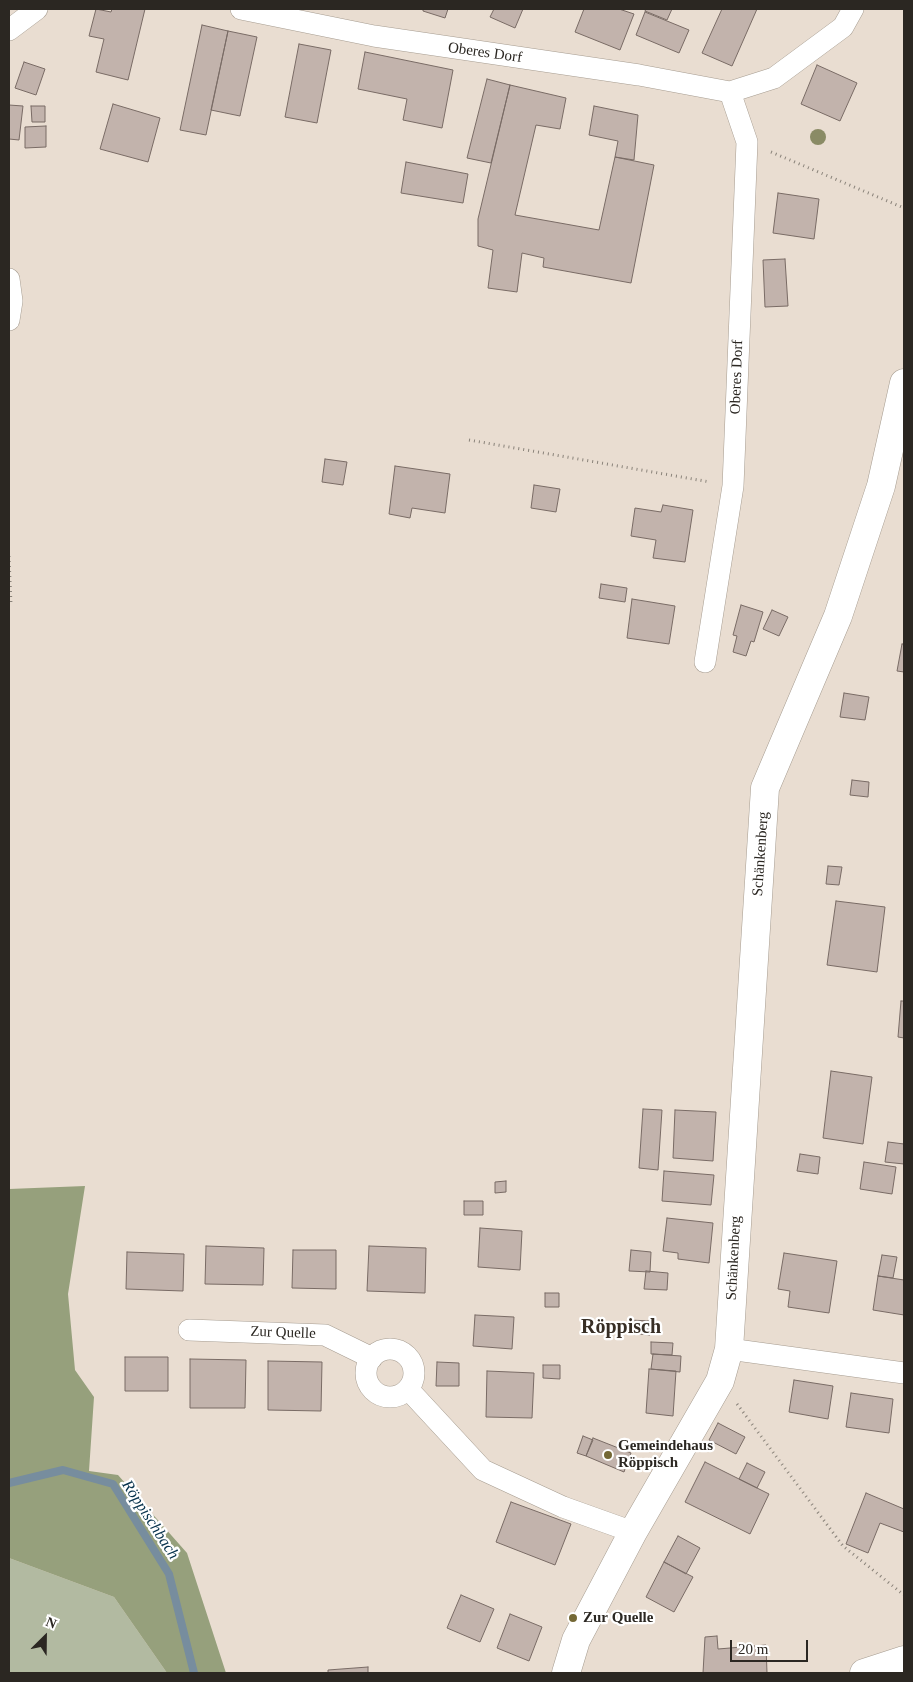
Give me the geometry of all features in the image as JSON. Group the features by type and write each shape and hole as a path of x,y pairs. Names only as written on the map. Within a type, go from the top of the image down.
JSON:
{"street":[{"path":"9,30 37,9"},
{"name":"Oberes Dorf","path":"241,9 374,36 638,75 730,92 774,78 843,27 853,9"},
{"name":"Oberes Dorf","path":"705,662 733,486 747,142 730,92"},
{"path":"9,279 12,302 9,320"},
{"name":"Schänkenberg","path":"566,1673 576,1640 633,1532 720,1381 729,1349 765,788 838,616 881,486 904,383"},
{"name":"Zur Quelle","path":"189,1330 326,1335 372,1358"},
{"path":"392,1349 406,1355 411,1361 414,1376 408,1389 394,1397 378,1393 368,1380 366,1373 372,1358 378,1353 392,1349"},
{"path":"729,1349 904,1372"},
{"path":"408,1389 483,1470 563,1507 633,1532"},
{"path":"864,1673 904,1660"}],"path":[{"path":"747,142 904,208"},
{"path":"469,440 733,486"},
{"path":"9,556 11,605"},
{"path":"720,1381 843,1546 904,1595"}],"green space":[{"path":"85,1186 68,1294 75,1370 94,1397 89,1471 118,1475 187,1553 226,1673 167,1673 114,1597 9,1558 9,1189"},
{"path":"9,1558 114,1597 167,1673 9,1673"}],"building":[{"path":"96,9 111,12 112,9 145,9 128,80 96,72 104,39 89,36"},
{"path":"423,9 448,9 445,18 423,11"},
{"path":"494,9 523,9 515,28 490,17"},
{"path":"584,9 619,9 634,14 620,50 575,32"},
{"path":"646,9 672,9 667,20 645,11"},
{"path":"722,9 757,9 732,66 702,53"},
{"path":"645,12 689,30 679,53 636,35"},
{"path":"202,25 228,31 206,135 180,130"},
{"path":"228,31 257,37 240,116 211,110"},
{"path":"299,44 331,50 317,123 285,117"},
{"path":"365,52 453,70 442,128 403,120 407,99 358,89"},
{"path":"24,62 45,69 36,95 15,88"},
{"path":"817,65 857,83 840,121 801,104"},
{"path":"487,79 510,85 491,163 467,158"},
{"path":"510,85 566,98 560,129 536,125 515,215 599,230 615,157 654,165 631,283 543,267 544,258 522,253 517,292 488,288 493,250 478,246 478,219"},
{"path":"113,104 160,118 148,162 100,149"},
{"path":"9,105 23,106 19,140 9,139"},
{"path":"31,106 45,106 45,122 32,122"},
{"path":"594,106 638,115 634,160 615,157 618,141 589,135"},
{"path":"46,126 46,147 25,148 25,127"},
{"path":"406,162 468,174 463,203 401,193"},
{"path":"778,193 819,199 814,239 773,233"},
{"path":"785,259 788,306 765,307 763,260"},
{"path":"325,459 347,462 343,485 322,482"},
{"path":"395,466 450,474 445,513 412,508 410,518 389,514"},
{"path":"534,485 560,489 556,512 531,508"},
{"path":"663,505 693,510 685,562 653,558 656,540 631,536 635,508 661,512"},
{"path":"601,584 627,588 625,602 599,598"},
{"path":"632,599 675,606 669,644 627,638"},
{"path":"741,605 763,612 754,642 751,641 746,656 733,652 737,636 733,635"},
{"path":"772,610 788,617 779,636 763,629"},
{"path":"902,644 904,644 904,672 897,671"},
{"path":"844,693 869,697 865,720 840,717"},
{"path":"852,780 869,782 868,797 850,795"},
{"path":"828,866 842,867 839,885 826,884"},
{"path":"836,901 885,907 877,972 827,965"},
{"path":"901,1001 904,1001 904,1038 898,1037"},
{"path":"831,1071 872,1077 863,1144 823,1138"},
{"path":"643,1109 662,1110 658,1170 639,1168"},
{"path":"675,1110 716,1112 713,1161 673,1158"},
{"path":"888,1142 904,1144 904,1164 885,1162"},
{"path":"800,1154 820,1157 818,1174 797,1171"},
{"path":"864,1162 896,1167 892,1194 860,1189"},
{"path":"664,1171 714,1175 711,1205 662,1201"},
{"path":"506,1181 506,1192 495,1193 495,1182"},
{"path":"464,1201 483,1201 483,1215 464,1215"},
{"path":"667,1218 713,1223 709,1263 678,1259 678,1253 663,1251"},
{"path":"480,1228 522,1231 520,1270 478,1267"},
{"path":"206,1246 264,1248 263,1285 205,1284"},
{"path":"369,1246 426,1248 425,1293 367,1291"},
{"path":"293,1250 336,1250 336,1289 292,1288"},
{"path":"631,1250 651,1252 650,1272 629,1271"},
{"path":"127,1252 184,1254 183,1291 126,1289"},
{"path":"784,1253 837,1261 829,1313 788,1307 790,1291 778,1289"},
{"path":"882,1255 897,1257 893,1278 878,1276"},
{"path":"646,1271 668,1273 667,1290 644,1289"},
{"path":"878,1276 904,1280 904,1315 873,1310"},
{"path":"545,1293 559,1293 559,1307 545,1307"},
{"path":"475,1315 514,1317 512,1349 473,1346"},
{"path":"629,1320 651,1321 650,1335 628,1333"},
{"path":"651,1342 673,1343 672,1355 651,1354"},
{"path":"653,1354 681,1356 680,1372 651,1369"},
{"path":"125,1357 168,1357 168,1391 125,1391"},
{"path":"190,1359 246,1360 245,1408 190,1408"},
{"path":"268,1361 322,1362 321,1411 268,1410"},
{"path":"437,1362 459,1363 459,1386 436,1386"},
{"path":"543,1365 560,1365 560,1379 543,1378"},
{"path":"649,1369 676,1371 673,1416 646,1413"},
{"path":"487,1371 534,1373 532,1418 486,1417"},
{"path":"794,1380 833,1386 828,1419 789,1412"},
{"path":"851,1393 893,1399 889,1433 846,1427"},
{"path":"718,1423 745,1437 736,1454 709,1440"},
{"path":"583,1436 593,1440 586,1456 577,1453"},
{"name":"Gemeindehaus Röppisch","path":"593,1438 631,1453 624,1472 586,1456"},
{"path":"705,1462 769,1494 750,1534 685,1502"},
{"path":"747,1463 765,1472 757,1488 739,1479"},
{"path":"866,1493 904,1509 904,1532 880,1523 868,1553 846,1544"},
{"path":"511,1502 571,1524 555,1565 496,1542"},
{"path":"678,1536 700,1548 686,1574 664,1562"},
{"path":"664,1562 693,1577 674,1612 646,1597"},
{"path":"461,1595 494,1609 480,1642 447,1628"},
{"path":"510,1614 542,1627 529,1661 497,1648"},
{"path":"717,1636 718,1649 766,1645 767,1673 703,1673 705,1637"},
{"path":"368,1667 368,1673 328,1673 328,1670"}],"waterway":[{"name":"Röppischbach","path":"9,1483 63,1470 113,1484 169,1574 194,1673"}],"place":[{"name":"Gemeindehaus Röppisch","path":"608,1455"},
{"name":"Zur Quelle","path":"573,1618"}],"district":[{"name":"Röppisch","path":"621,1328"}]}
